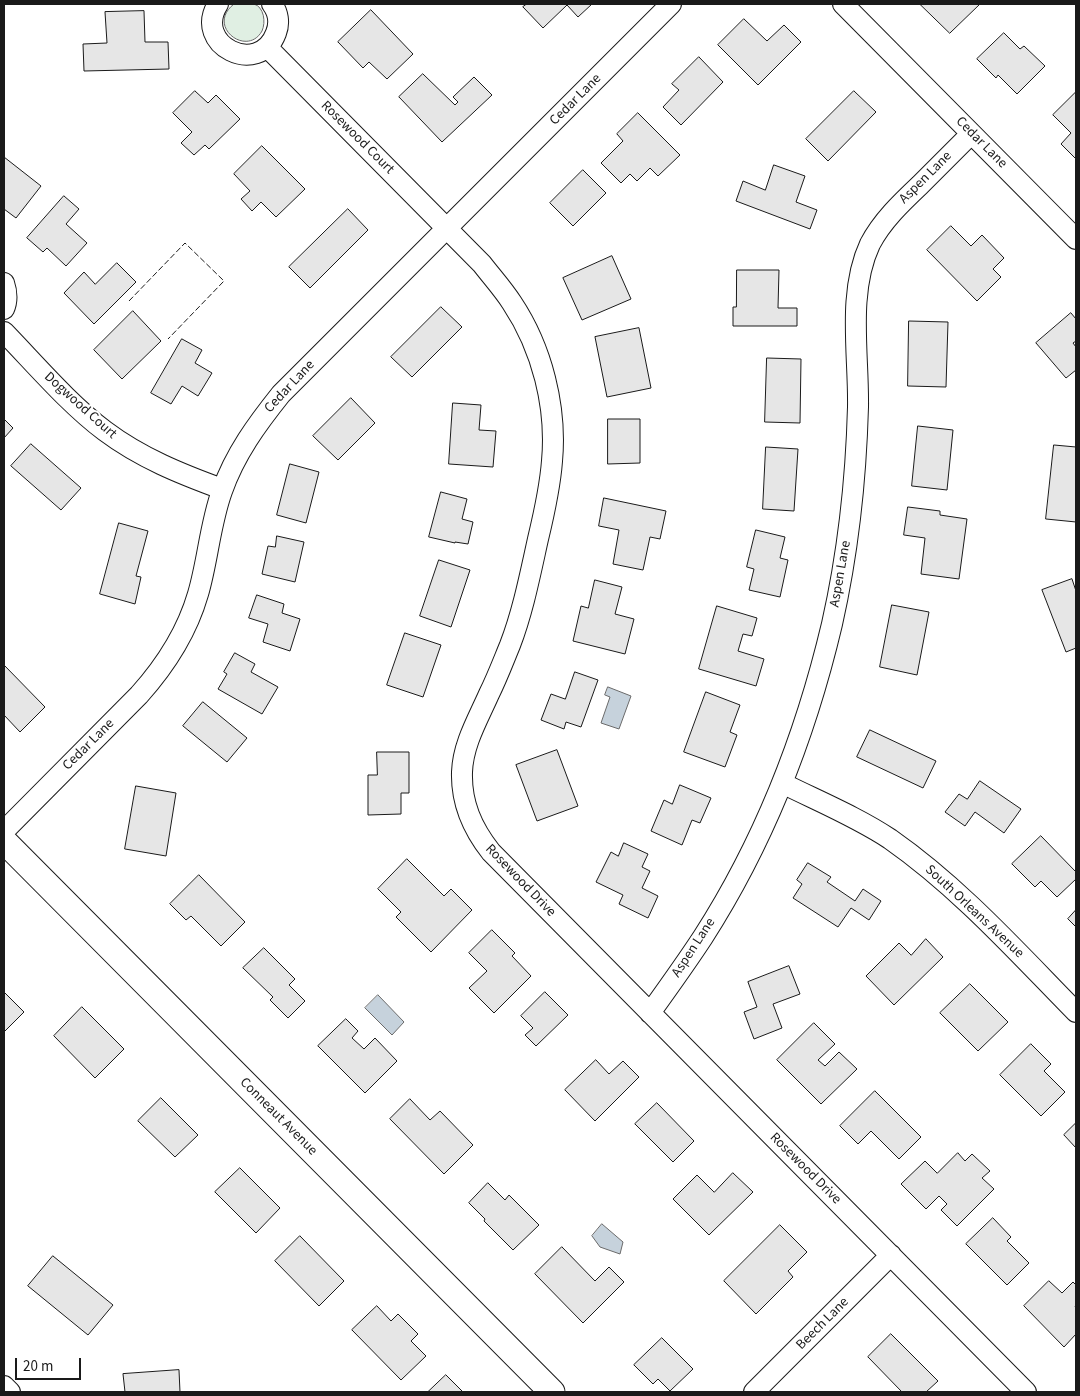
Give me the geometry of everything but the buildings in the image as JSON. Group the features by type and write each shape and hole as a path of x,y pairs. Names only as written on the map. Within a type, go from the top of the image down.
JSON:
{"street":[{"path":"218,4 212,20 213,30 218,41 235,54 246,55 257,53 267,47 274,39 278,18 272,4"},
{"name":"Cedar Lane","path":"4,830 139,695 168,658 185,627 198,594 215,512 222,489 241,449 260,420 282,394 672,4"},
{"name":"Cedar Lane","path":"843,4 1076,239"},
{"name":"Rosewood Court","path":"267,47 447,229"},
{"name":"Aspen Lane","path":"650,1013 703,936 737,878 767,817 782,783 809,706 832,625 845,559 854,492 858,407 857,289 864,259 881,226 892,212 971,134"},
{"name":"Rosewood Drive","path":"447,229 482,264 512,303 528,332 541,363 549,395 553,428 552,461 546,504 526,592 511,643 464,754 462,789 465,806 471,822 490,852 1026,1392"},
{"path":"4,283 7,294 4,309"},
{"name":"Dogwood Court","path":"4,332 67,398 106,432 148,459 222,489"},
{"name":"South Orleans Avenue","path":"782,783 859,821 888,838 929,868 967,902 1076,1012"},
{"name":"Conneaut Avenue","path":"4,841 552,1392"},
{"name":"Beech Lane","path":"754,1392 891,1255"},
{"path":"4,1386 10,1392"}],"green space":[{"path":"252,3 262,11 264,23 262,31 255,38 247,41 239,40 226,29 224,21 226,13 234,4"}],"shaded area":[{"path":"608,687 631,696 619,729 601,723 610,697 605,695"},
{"path":"378,995 404,1022 392,1035 365,1008"},
{"path":"602,1224 623,1242 620,1254 600,1247 592,1236"}],"fence":[{"path":"129,301 185,243 224,281 168,339"}]}
